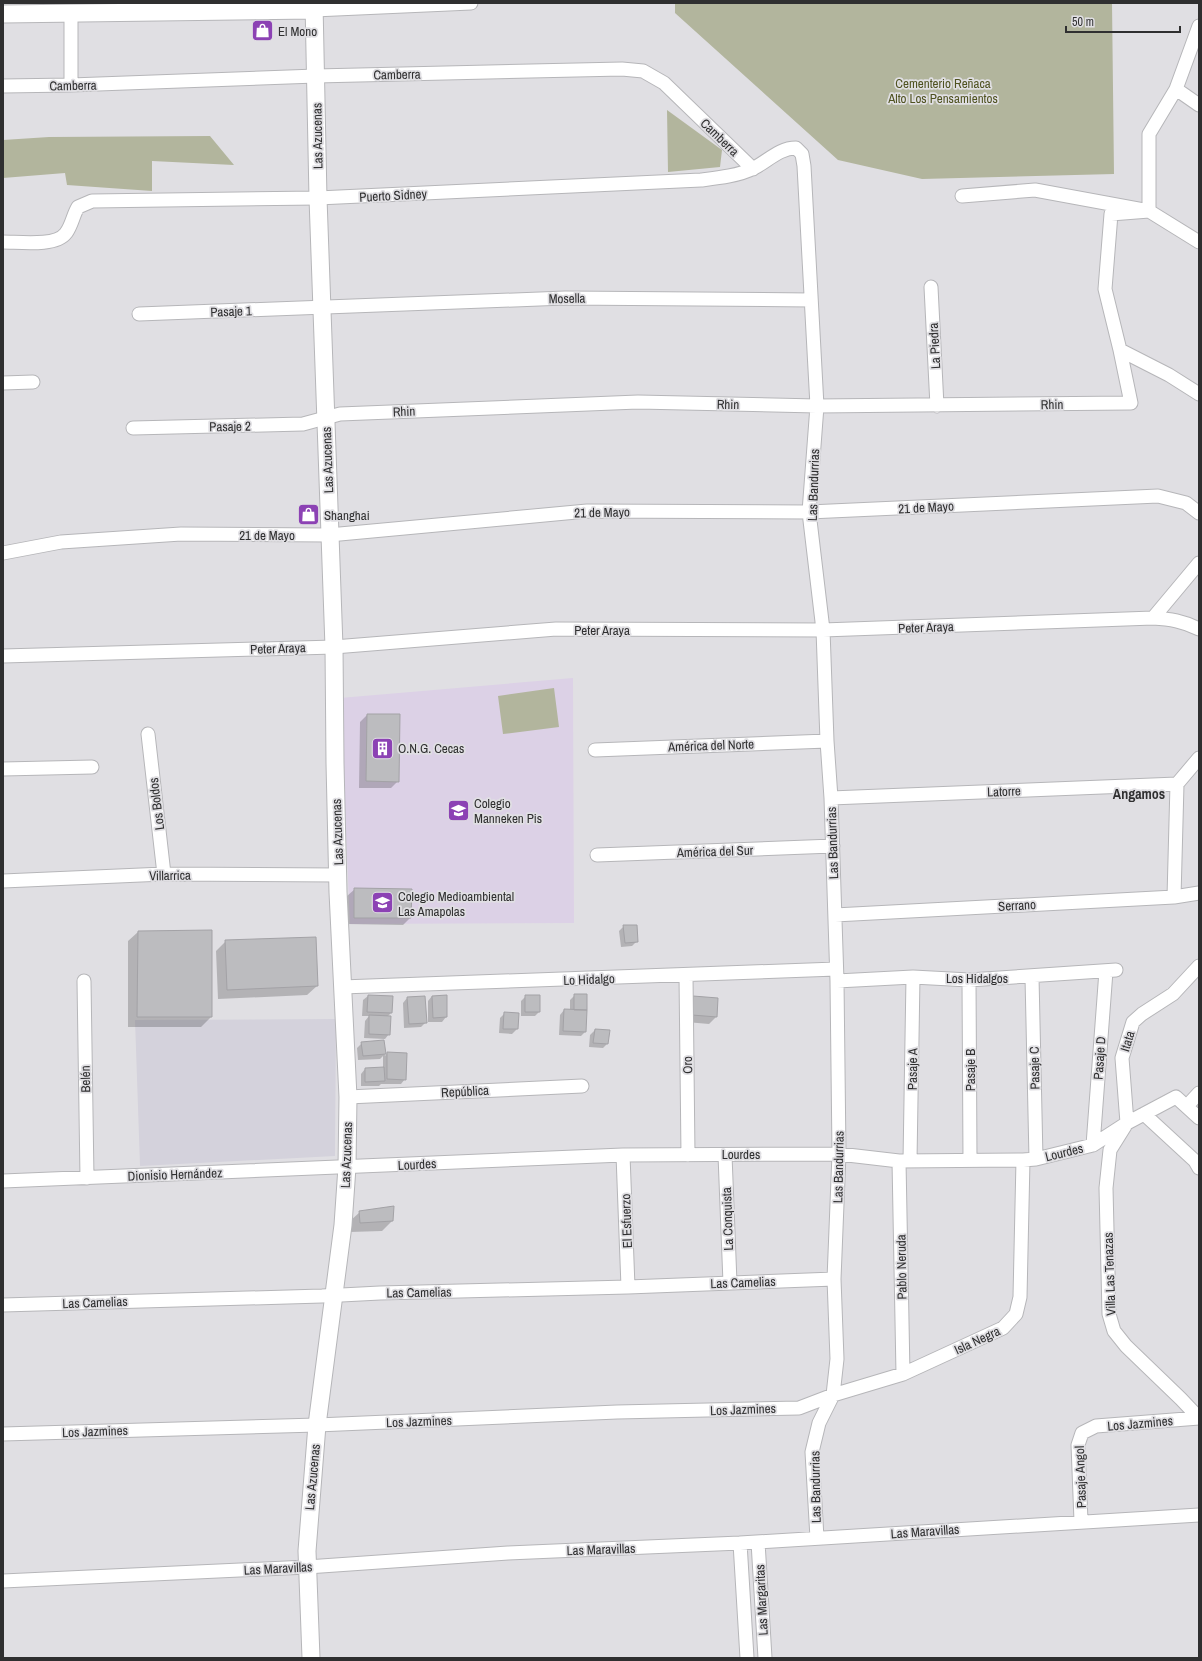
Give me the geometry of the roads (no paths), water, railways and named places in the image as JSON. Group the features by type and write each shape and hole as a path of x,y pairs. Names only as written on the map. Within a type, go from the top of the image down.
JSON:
{"street":[{"path":"3,14 71,13 116,8 314,7 471,3"},
{"name":"Las Azucenas","path":"311,1658 307,1567 316,1425 343,1225 347,1167 348,1097 338,875 334,647 318,198 314,7"},
{"path":"71,13 71,85"},
{"path":"1149,211 1149,134 1176,89 1199,26"},
{"name":"Camberra","path":"3,86 316,76 622,69 643,71 664,83 753,169"},
{"path":"1176,89 1199,105"},
{"name":"Puerto Sidney","path":"3,242 47,242 59,239 69,229 78,207 92,201 318,198 701,180 724,177 753,169 784,150 796,148"},
{"name":"Las Bandurrias","path":"796,148 802,154 804,166 817,406 810,512 823,630 827,741 831,798 835,914 839,1154 834,1279 837,1359 833,1395 819,1423 812,1452 817,1538"},
{"path":"962,196 1035,190 1149,211 1199,242"},
{"path":"1149,211 1111,214 1104,289 1120,350 1169,374 1199,394"},
{"name":"La Piedra","path":"931,287 937,406"},
{"name":"Mosella","path":"323,308 564,298 811,300"},
{"name":"Pasaje 1","path":"139,314 323,308"},
{"name":"Rhin","path":"326,417 340,414 638,402 817,406 1131,403 1120,350"},
{"path":"3,383 33,382"},
{"name":"Pasaje 2","path":"133,428 303,424 326,417"},
{"name":"21 de Mayo","path":"3,553 61,542 181,534 329,535 588,511 810,512 1158,496 1186,503 1199,513"},
{"path":"1153,618 1199,563"},
{"name":"Peter Araya","path":"3,656 334,647 556,629 823,630 1153,618 1172,618 1199,629"},
{"name":"Los Boldos","path":"148,734 164,874"},
{"name":"América del Norte","path":"595,750 827,741"},
{"path":"1174,898 1177,784 1199,758"},
{"path":"3,769 92,767"},
{"name":"Latorre","path":"831,798 1177,784"},
{"name":"América del Sur","path":"597,855 833,846"},
{"name":"Villarrica","path":"3,881 164,874 338,875"},
{"name":"Serrano","path":"835,914 1174,898 1199,893"},
{"name":"Itata","path":"1127,1123 1122,1058 1133,1022 1142,1014 1173,994 1199,966"},
{"name":"Los Hidalgos","path":"836,975 970,980 1111,971"},
{"name":"Pasaje D","path":"1093,1145 1111,971"},
{"name":"Lo Hidalgo","path":"342,987 686,976 836,975"},
{"name":"Oro","path":"686,976 688,1155"},
{"name":"Pasaje A","path":"905,1161 913,977"},
{"name":"Pasaje C","path":"1030,1159 1032,977"},
{"name":"Pasaje B","path":"970,980 970,1160"},
{"name":"Belén","path":"84,981 87,1178"},
{"name":"República","path":"348,1097 582,1086"},
{"path":"1199,1093 1187,1106 1199,1118"},
{"name":"Lourdes","path":"347,1167 623,1155 839,1154 905,1161 1030,1159 1093,1145 1127,1123 1176,1097 1187,1106"},
{"path":"1144,1114 1195,1161 1199,1168"},
{"name":"Villa Las Tenazas","path":"1127,1123 1110,1150 1106,1188 1109,1314 1114,1331 1126,1346 1199,1418"},
{"name":"La Conquista","path":"725,1154 730,1283"},
{"name":"El Esfuerzo","path":"623,1155 628,1287"},
{"name":"Isla Negra","path":"833,1395 903,1374 1003,1328 1016,1314 1020,1297 1030,1159"},
{"name":"Pablo Neruda","path":"903,1374 905,1161"},
{"name":"Dionisio Hernández","path":"3,1181 347,1167"},
{"name":"Las Camelias","path":"3,1305 628,1287 834,1279"},
{"name":"Los Jazmines","path":"3,1434 316,1425 618,1412 799,1408 833,1395"},
{"name":"Los Jazmines","path":"1082,1433 1096,1426 1199,1418"},
{"name":"Pasaje Angol","path":"1081,1521 1078,1445 1082,1433"},
{"name":"Las Maravillas","path":"3,1581 307,1567 508,1553 740,1543 1199,1515"},
{"name":"Las Margaritas","path":"758,1542 765,1658"},
{"name":"Las Margaritas","path":"740,1543 747,1658"}],"place":[{"name":"El Mono","path":"263,31"},
{"name":"Shanghai","path":"308,515"},
{"name":"O.N.G. Cecas","path":"383,748"},
{"name":"Colegio Manneken Pis","path":"459,810"},
{"name":"Colegio Medioambiental Las Amapolas","path":"383,903"}],"district":[{"name":"Angamos","path":"1139,794"}],"park label":[{"name":"Cementerio Reñaca Alto Los Pensamientos","path":"943,90"}]}
